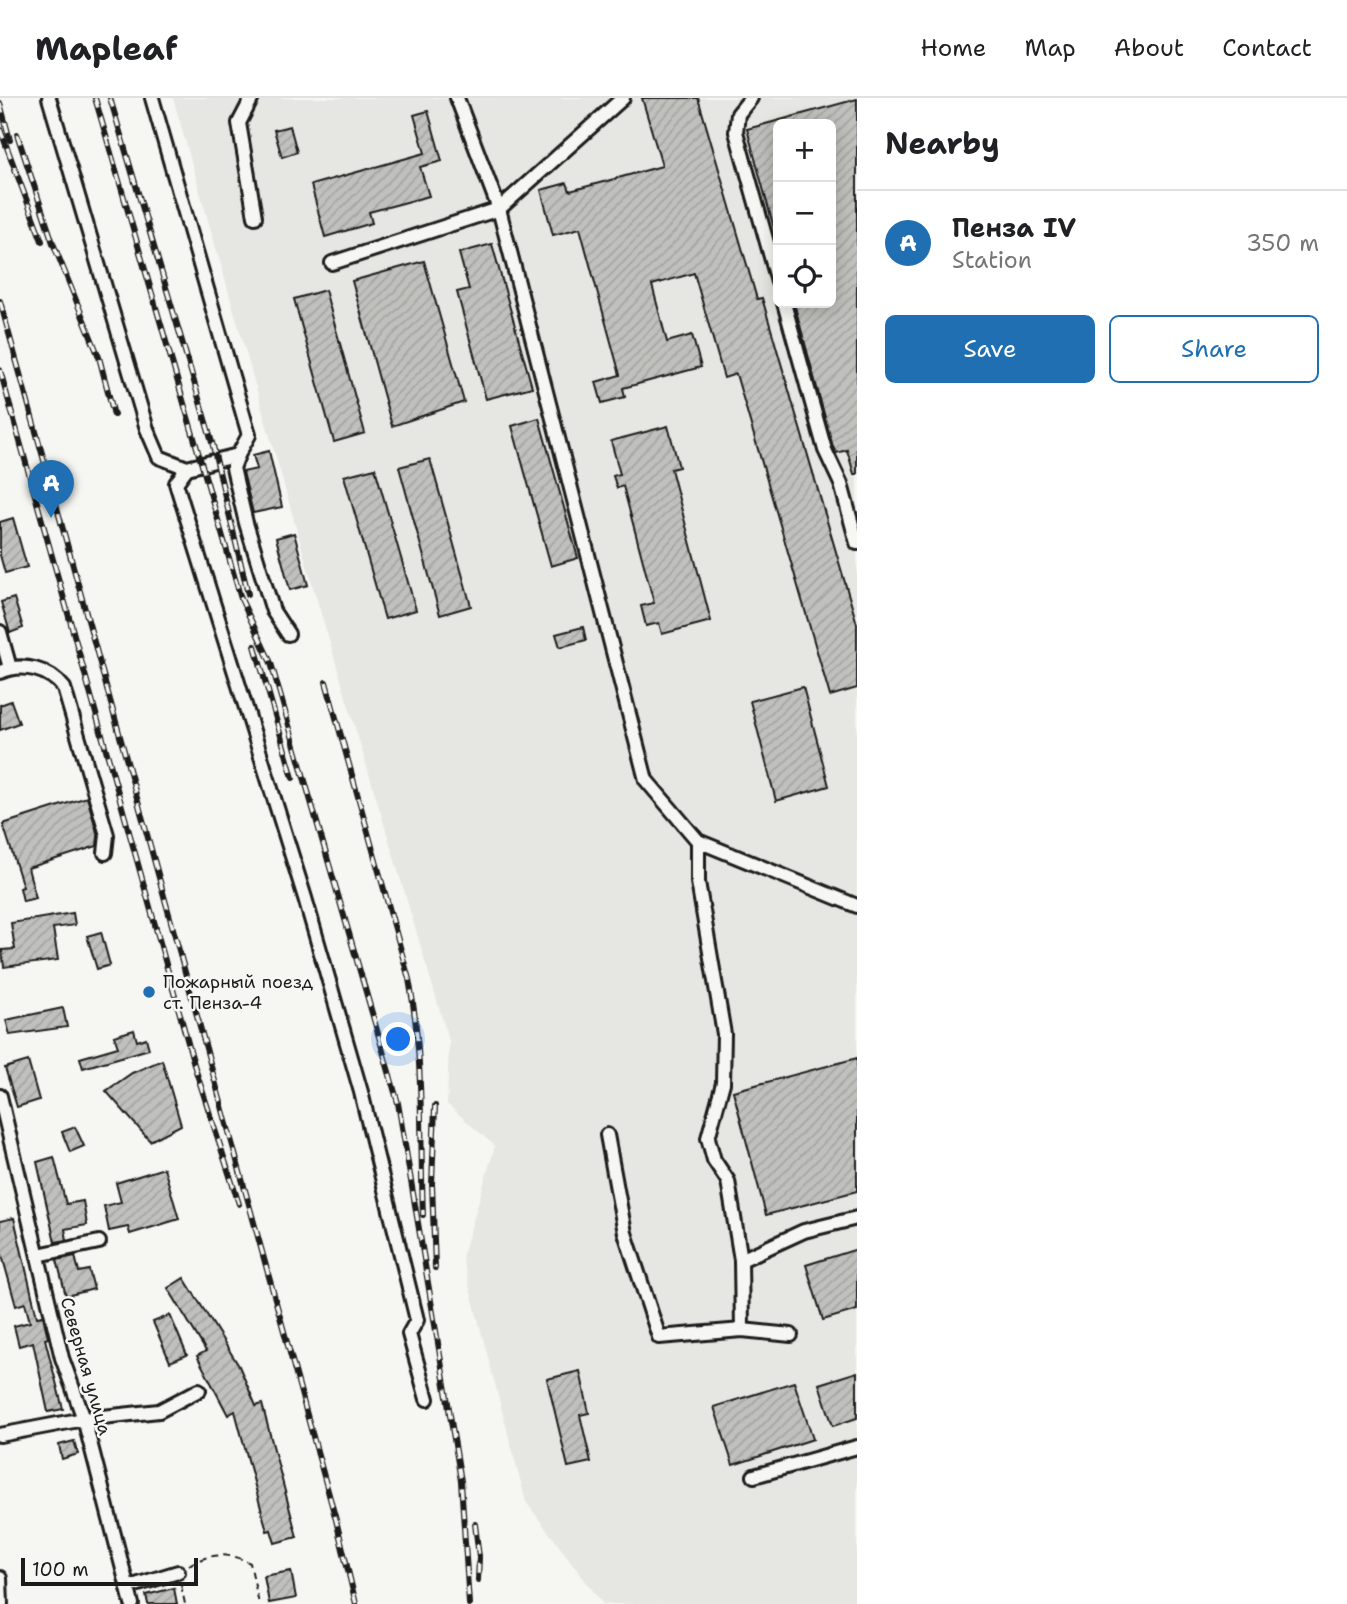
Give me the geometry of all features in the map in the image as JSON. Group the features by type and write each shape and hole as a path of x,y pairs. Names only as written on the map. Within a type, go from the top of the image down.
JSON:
{"street":[{"path":"49,98 147,429 159,457 187,468 238,455"},
{"path":"152,98 249,435 233,468 246,523 273,611 288,634"},
{"path":"252,98 239,124 255,217"},
{"path":"457,98 499,209 646,780 698,841 857,906"},
{"path":"331,262 499,209 623,98"},
{"path":"751,98 738,114 736,132 773,264"},
{"path":"785,308 825,450 841,484 857,544"},
{"path":"187,468 176,483 305,898 361,1092 417,1320 409,1334 427,1399"},
{"path":"0,632 5,670 40,670 54,676 64,688 107,835 106,853"},
{"path":"698,841 698,882 723,1034 723,1083 708,1138 714,1160 727,1181 741,1260 742,1330"},
{"name":"Северная улица","path":"0,1096 62,1358 84,1419 132,1604"},
{"path":"607,1135 625,1233 659,1337 742,1330 791,1335"},
{"path":"741,1260 804,1231 857,1218"},
{"path":"38,1255 99,1242"},
{"path":"0,1435 84,1419 159,1411 199,1390"},
{"path":"754,1476 857,1447"},
{"path":"129,1587 178,1572"},
{"path":"0,1582 1,1604"}],"path":[{"path":"185,1604 178,1572 198,1560 233,1554 250,1563 259,1604"}],"shaded area":[{"path":"173,98 857,98 857,1604 603,1604 526,1502 462,1258 495,1146 447,1104 449,1041 314,590"}],"building":[{"path":"642,98 698,98 757,299 762,298 857,624 857,688 830,696 736,374 724,378 694,273 652,285 667,342 692,335 701,367 623,388 625,397 602,403 596,382 620,375 580,228 553,235 541,190 567,183 570,191 662,166"},
{"path":"857,99 857,474 854,474 847,450 836,453 833,447 795,308 836,308 836,119 784,119"},
{"path":"428,111 442,161 420,167 429,196 369,212 372,223 325,237 311,185 425,153 414,115"},
{"path":"773,122 773,225 747,129"},
{"path":"290,126 297,152 282,157 274,130"},
{"path":"492,244 532,387 486,399 457,292 469,289 459,253"},
{"path":"424,261 464,402 392,426 352,281"},
{"path":"325,290 365,433 334,442 294,299"},
{"path":"539,418 578,558 551,566 512,426"},
{"path":"668,426 679,467 671,469 711,621 662,634 659,623 646,626 641,606 654,603 623,486 617,488 613,476 620,474 611,441"},
{"path":"269,451 282,507 253,513 243,472 257,469 253,455"},
{"path":"430,459 471,606 440,615 399,467"},
{"path":"375,468 416,610 385,619 344,476"},
{"path":"13,518 27,567 5,573 0,555 0,522"},
{"path":"294,533 308,585 290,590 276,538"},
{"path":"14,598 23,628 10,633 1,602"},
{"path":"583,627 586,640 560,647 556,634"},
{"path":"803,687 829,786 776,801 750,701"},
{"path":"11,701 19,723 0,730 0,705"},
{"path":"87,797 98,836 97,846 28,868 36,898 23,901 20,888 23,887 3,824"},
{"path":"73,913 75,925 53,928 58,960 4,967 2,950 15,949 11,923"},
{"path":"101,932 110,965 97,969 87,936"},
{"path":"63,1008 67,1027 10,1035 6,1020"},
{"path":"134,1030 137,1041 146,1038 149,1049 83,1068 80,1058 118,1047 114,1036"},
{"path":"857,1058 857,1191 766,1215 733,1091"},
{"path":"162,1060 181,1125 150,1141 106,1091 132,1073"},
{"path":"28,1061 39,1100 17,1107 5,1068"},
{"path":"75,1127 84,1146 70,1152 62,1132"},
{"path":"54,1157 66,1204 83,1201 87,1225 65,1229 67,1240 55,1242 37,1162"},
{"path":"164,1168 179,1219 130,1234 128,1227 109,1231 104,1206 121,1202 116,1183"},
{"path":"14,1218 37,1317 43,1316 48,1338 45,1339 63,1409 48,1412 33,1342 19,1346 14,1326 30,1322 25,1303 16,1306 0,1248 0,1221"},
{"path":"857,1249 857,1310 823,1320 806,1265"},
{"path":"75,1256 79,1272 89,1270 94,1289 66,1296 57,1260"},
{"path":"184,1278 239,1366 256,1406 262,1404 297,1537 275,1543 271,1530 267,1531 235,1411 228,1415 197,1356 206,1351 168,1288"},
{"path":"170,1315 187,1355 170,1362 153,1322"},
{"path":"580,1371 589,1413 580,1415 591,1462 568,1467 547,1379"},
{"path":"857,1372 857,1418 833,1426 819,1384"},
{"path":"794,1382 813,1439 733,1465 714,1407"},
{"path":"74,1441 78,1454 62,1459 59,1445"},
{"path":"291,1571 296,1598 269,1603 264,1576"},
{"path":"174,1588 177,1604 148,1604 146,1595"}],"railway":[{"path":"95,98 241,599 271,663 398,1103 461,1481 469,1604"},
{"path":"110,98 213,446 248,594"},
{"path":"0,103 10,140"},
{"path":"0,129 42,241"},
{"path":"17,134 53,243 99,357 114,415"},
{"path":"0,301 336,1520 356,1604"},
{"path":"0,370 195,1068 239,1204"},
{"path":"255,646 293,778"},
{"path":"326,682 409,979 419,1068 423,1215"},
{"path":"435,1106 432,1184 435,1268"},
{"path":"475,1524 479,1557 478,1580"}],"place":[{"name":"Пенза IV","path":"51,518"},
{"name":"Пожарный поезд ст. Пенза-4","path":"149,992"}]}
